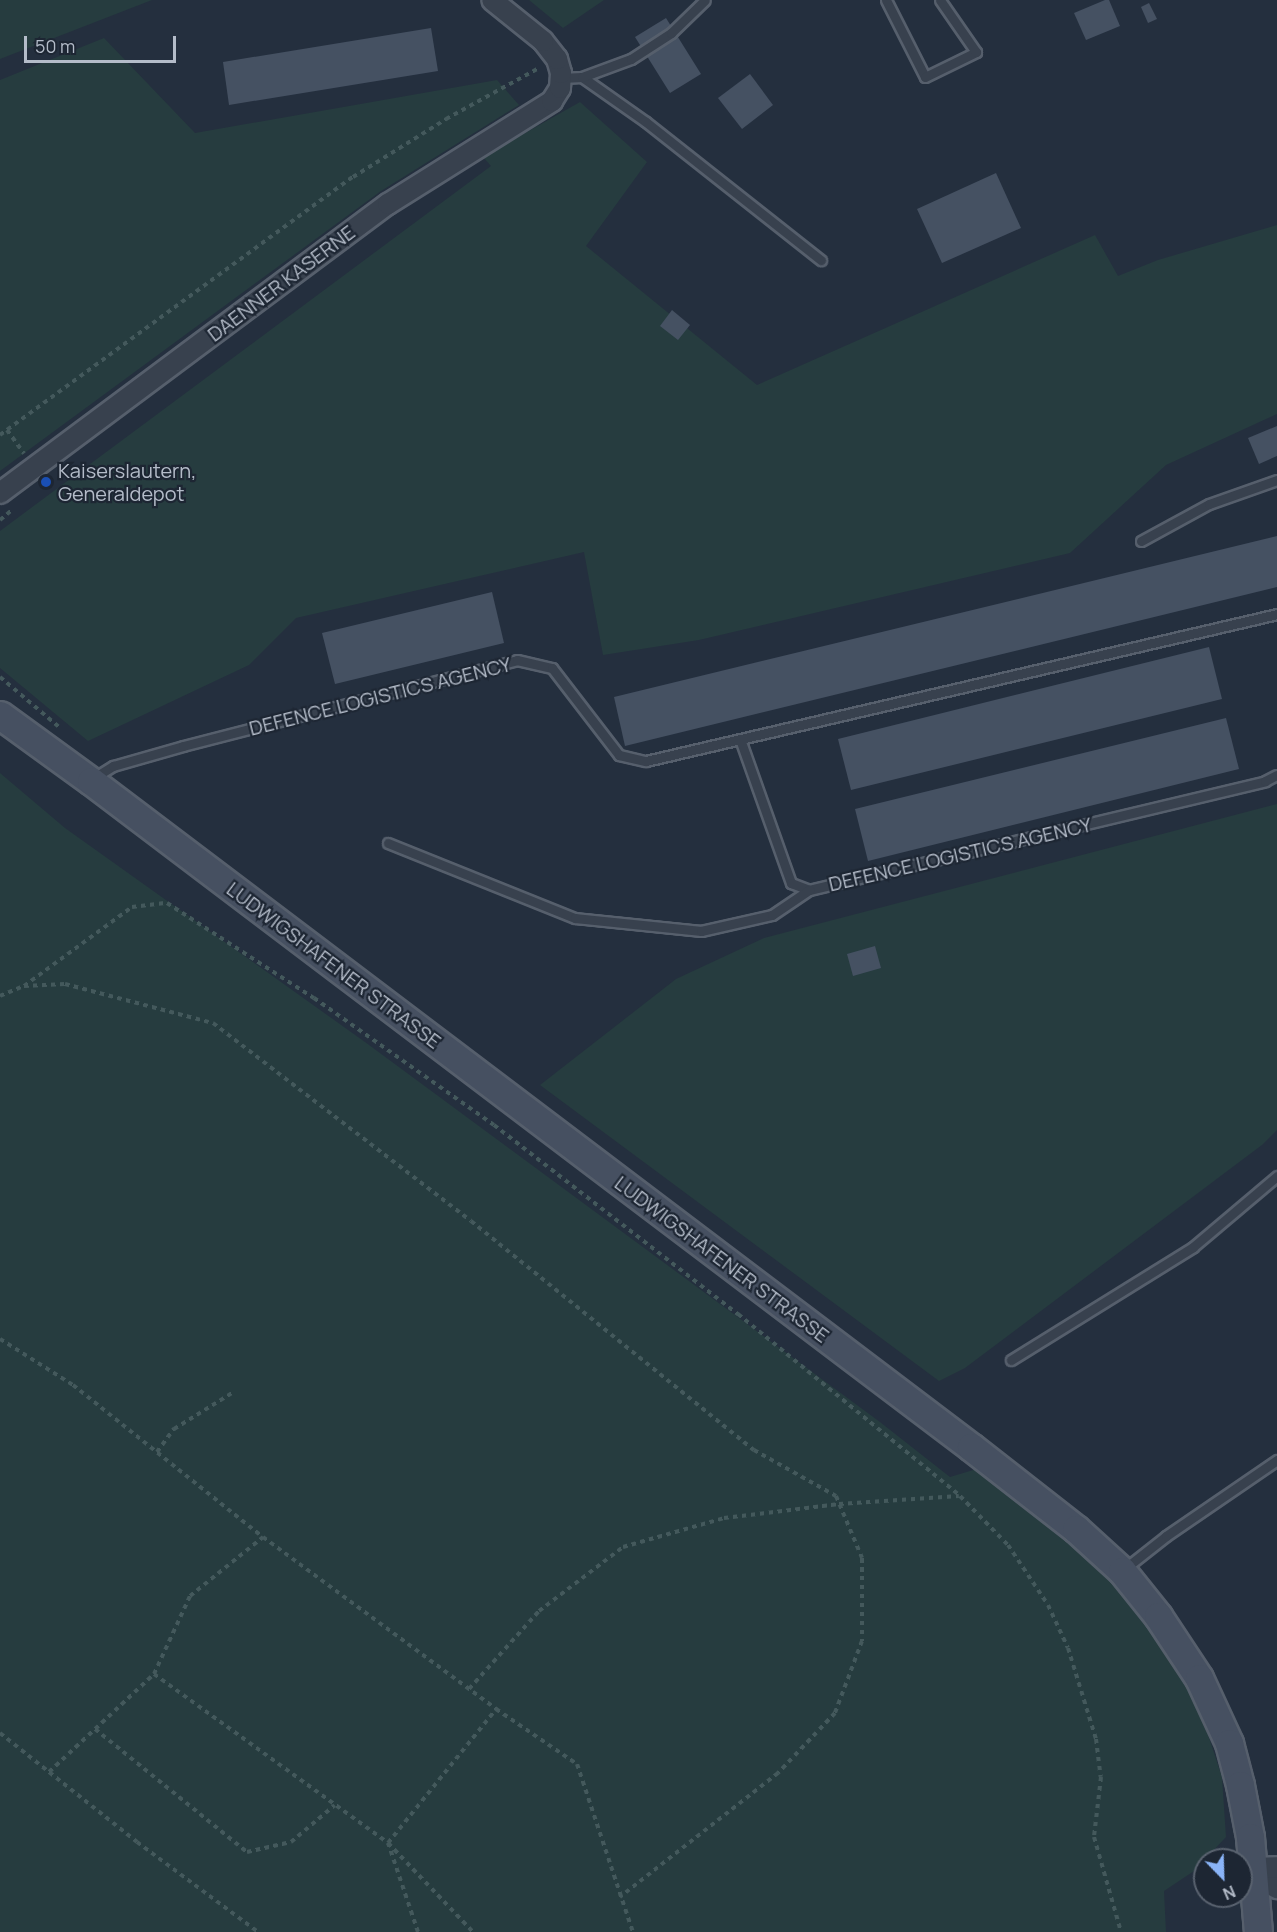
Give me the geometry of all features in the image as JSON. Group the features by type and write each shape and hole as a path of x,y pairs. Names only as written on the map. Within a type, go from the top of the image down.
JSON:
{"street":[{"path":"492,0 550,49 557,59 561,78"},
{"name":"DAENNER KASERNE","path":"0,494 388,204 552,101 560,88 561,78"},
{"name":"LUDWIGSHAFENER STRASSE","path":"0,715 91,781 980,1454 1076,1529 1122,1571 1142,1594 1199,1678 1223,1727 1265,1867 1258,1932"},
{"path":"1265,1867 1266,1882 1277,1888"}],"lane":[{"path":"561,78 582,77 631,59 671,33 705,0"},
{"path":"886,0 925,77 976,52 940,0"},
{"path":"582,77 646,122 821,260"},
{"path":"1141,541 1209,504 1277,480"},
{"name":"DEFENCE LOGISTICS AGENCY","path":"91,781 113,766 183,746 517,660 552,668 618,755 646,761 1277,614"},
{"name":"DEFENCE LOGISTICS AGENCY","path":"740,739 791,883 809,890 1265,781 1277,775"},
{"path":"388,843 575,918 700,931 772,915 809,890"},
{"path":"1011,1360 1193,1247 1277,1176"},
{"path":"1122,1571 1166,1536 1277,1460"}],"path":[{"path":"0,435 353,177 446,119 537,69"},
{"path":"7,430 26,456"},
{"path":"0,677 64,730"},
{"path":"0,996 24,986 132,907 167,903 314,998 494,1125 738,1314 960,1496 1008,1545 1048,1605 1068,1648 1096,1739 1101,1777 1094,1837 1121,1932"},
{"path":"24,986 65,984 213,1023 471,1221 754,1450 836,1496 862,1558 862,1641 835,1713 778,1773 620,1897"},
{"path":"0,1339 73,1384 263,1537 496,1709 577,1764 633,1932"},
{"path":"157,1452 174,1429 232,1393"},
{"path":"469,1689 539,1611 623,1547 724,1518 839,1504 960,1496"},
{"path":"49,1772 154,1674 190,1596 263,1537"},
{"path":"154,1674 388,1844 473,1932"},
{"path":"388,1844 496,1709"},
{"path":"95,1729 247,1852 291,1842 335,1805"},
{"path":"0,1733 137,1842 258,1932"},
{"path":"388,1844 418,1932"}],"green space":[{"path":"0,0 152,0 0,59"},
{"path":"529,0 604,0 563,28"},
{"path":"104,38 195,133 497,80 519,105 381,191 0,471 0,80"},
{"path":"580,102 647,162 586,246 757,385 1095,235 1118,276 1158,260 1277,225 1277,414 1166,465 1070,553 699,640 603,655 584,552 296,618 249,665 88,741 0,668 0,531 491,166 483,157"},
{"path":"0,773 65,828 365,1042 880,1422 950,1477 980,1468 1101,1567 1151,1627 1197,1701 1222,1777 1226,1837 1216,1848 1193,1848 1193,1872 1164,1891 1166,1932 0,1932"},
{"path":"1277,804 1277,1130 1262,1145 965,1368 939,1381 540,1085 676,979 764,938"}],"building":[{"path":"1109,0 1120,26 1086,40 1074,13"},
{"path":"1149,3 1157,19 1148,23 1141,7"},
{"path":"666,18 701,74 670,93 635,37"},
{"path":"431,28 438,71 229,105 223,62"},
{"path":"750,74 773,105 742,129 718,98"},
{"path":"996,173 1021,228 942,263 917,209"},
{"path":"672,310 690,325 678,340 660,326"},
{"path":"1277,426 1277,456 1259,464 1248,438"},
{"path":"1277,536 1277,587 625,746 614,697"},
{"path":"492,592 504,643 335,684 322,633"},
{"path":"1209,647 1222,699 851,790 838,739"},
{"path":"1226,718 1239,769 868,861 855,809"},
{"path":"875,946 881,968 853,976 847,954"}],"place":[{"name":"Kaiserslautern, Generaldepot","path":"46,482"}]}
